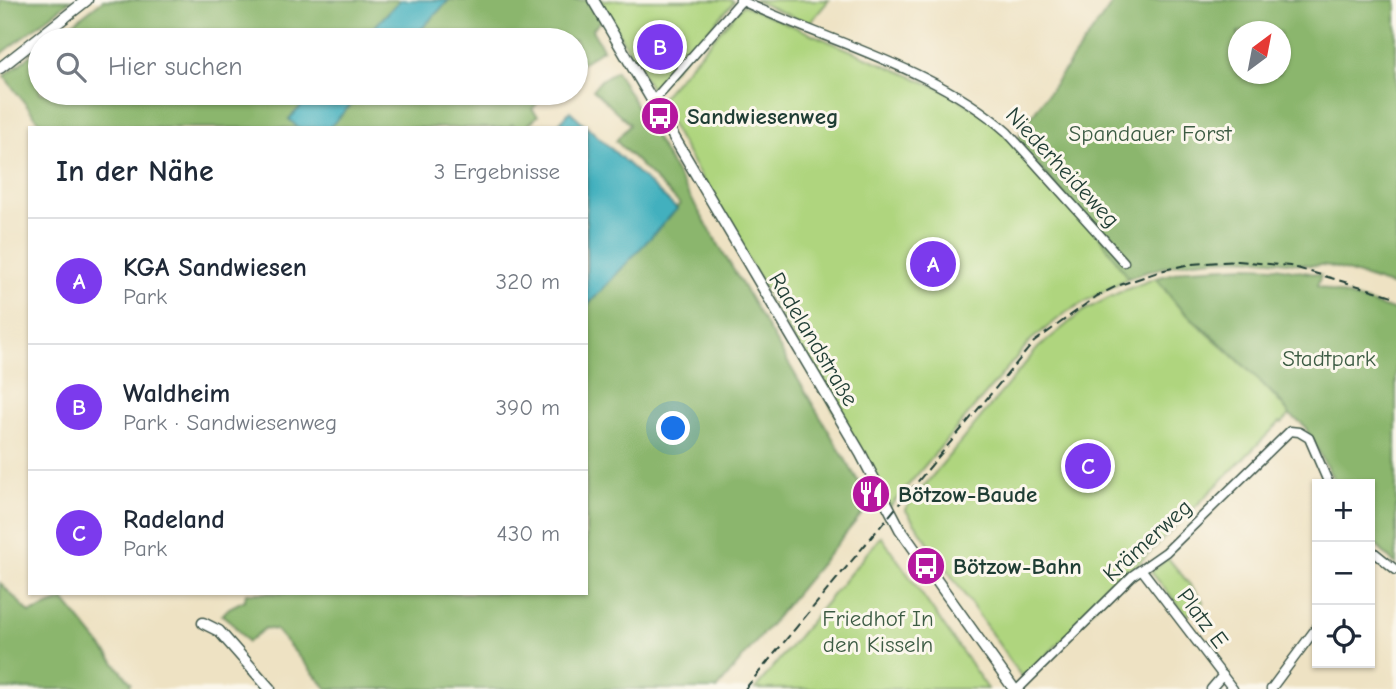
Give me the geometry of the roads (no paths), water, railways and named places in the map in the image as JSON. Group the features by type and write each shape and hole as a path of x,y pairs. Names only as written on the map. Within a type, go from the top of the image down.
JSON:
{"street":[{"path":"51,28 87,0"},
{"name":"Radelandstraße","path":"593,0 865,463 900,529 1016,689"},
{"path":"652,102 740,0"},
{"name":"Niederheideweg","path":"740,0 944,86 986,113 1007,132 1124,262"},
{"path":"0,68 28,46"},
{"name":"Krämerweg","path":"1016,689 1133,575 1189,530 1290,431 1306,435 1327,479"},
{"path":"1375,555 1396,570"},
{"name":"Platz E","path":"1142,570 1233,689"},
{"path":"203,623 219,632 270,689"},
{"path":"1271,689 1312,634"},
{"path":"1211,689 1223,675"}],"water":[{"path":"400,0 449,0 422,28 373,28"},
{"path":"302,105 351,105 331,126 296,126 289,119"},
{"path":"570,111 586,126 557,126"},
{"path":"588,127 677,209 588,305"}],"railway":[{"path":"745,689 1034,342 1097,296 1164,270 1190,264 1238,261 1290,266 1396,297"}],"place":[{"name":"Waldheim","path":"660,47"},
{"name":"Sandwiesenweg","path":"660,116"},
{"name":"KGA Sandwiesen","path":"933,264"},
{"name":"Radeland","path":"1088,466"},
{"name":"Bötzow-Baude","path":"871,494"},
{"name":"Bötzow-Bahn","path":"926,566"}],"park label":[{"name":"Spandauer Forst","path":"1150,133"},
{"name":"Stadtpark","path":"1329,358"},
{"name":"Friedhof In den Kisseln","path":"878,631"}]}
